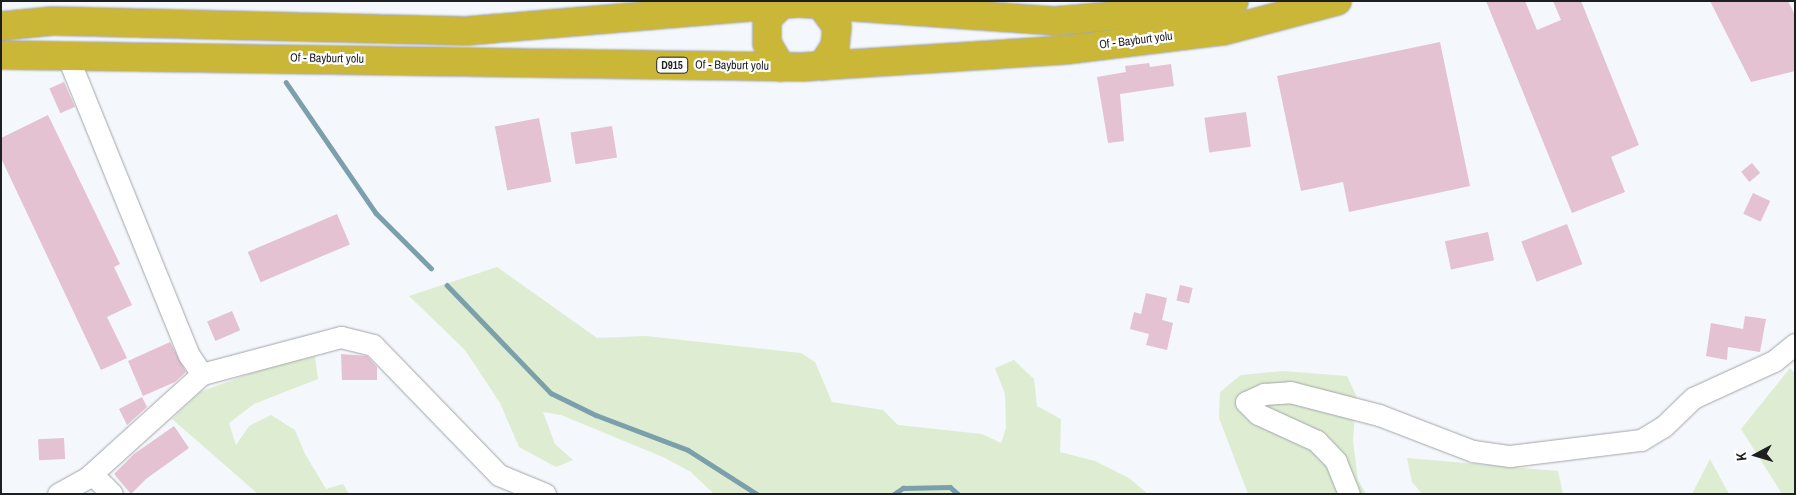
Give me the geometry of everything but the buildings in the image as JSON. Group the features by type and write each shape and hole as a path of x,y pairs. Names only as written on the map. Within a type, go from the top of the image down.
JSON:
{"highway":[{"path":"1,26 53,21 466,31 781,5 821,5 1055,21 1213,6 1234,1"},
{"name":"Of - Bayburt yolu","path":"1,55 781,67 822,66 1066,50 1223,31 1338,1"},
{"path":"781,5 768,19 767,43 781,67"},
{"path":"821,5 837,27 835,46 822,66"}],"street":[{"path":"67,55 189,354 202,374"},
{"path":"58,494 92,474 202,374 341,336 373,345 500,475 545,494"},
{"path":"1349,494 1336,460 1317,441 1258,414 1246,402 1264,394 1290,392 1379,415 1473,451 1510,456 1641,440 1663,427 1693,398 1774,361 1795,344"},
{"path":"92,474 112,494"}],"green space":[{"path":"497,267 597,338 646,336 801,353 815,362 832,402 883,410 898,425 982,434 1001,443 1006,428 1005,394 995,368 1014,360 1034,379 1037,406 1061,419 1060,452 1095,461 1129,478 1148,494 714,494 691,472 663,457 561,415 543,412 555,444 573,460 556,467 519,447 500,403 465,350 409,296"},
{"path":"315,356 318,379 254,404 229,423 236,445 249,426 271,415 295,430 305,454 326,489 343,484 349,494 258,494 172,419 200,392 262,369"},
{"path":"1790,368 1795,374 1795,494 1782,494 1741,429"},
{"path":"1283,371 1347,376 1356,395 1353,441 1358,480 1366,494 1248,494 1219,418 1220,392 1241,375"},
{"path":"1407,458 1558,471 1563,494 1422,494 1412,482"},
{"path":"1710,459 1729,494 1692,494"}],"waterway":[{"path":"286,82 376,213 431,268"},
{"path":"447,285 551,393 596,415 688,450 757,494"},
{"path":"894,494 903,488 950,487 958,494"}]}
